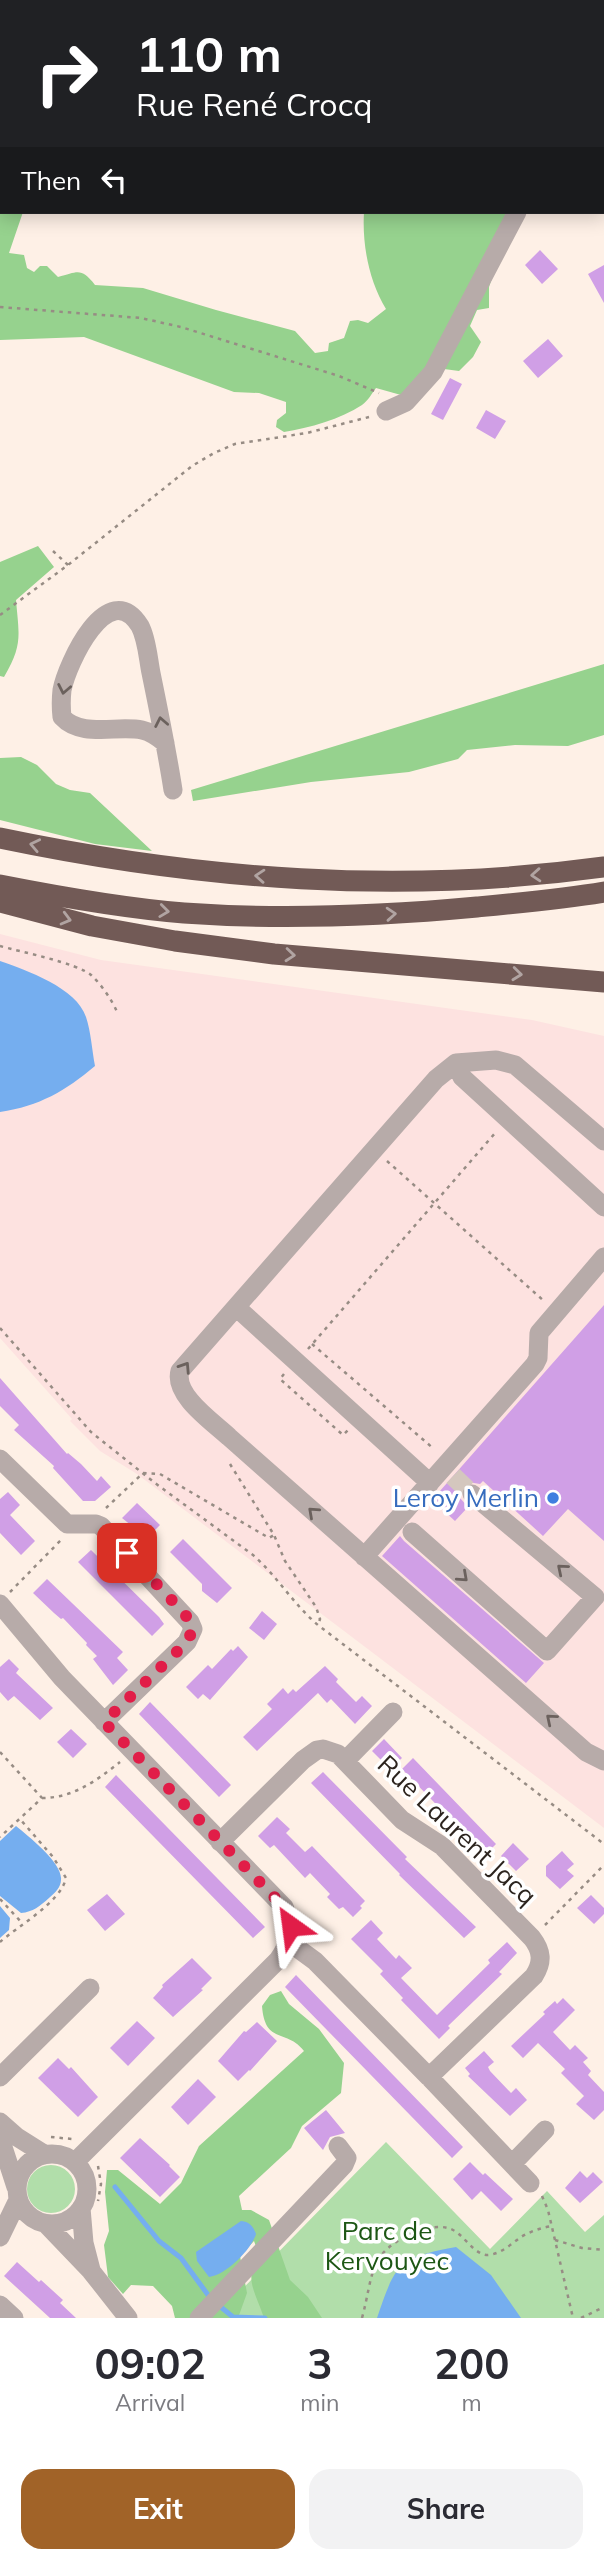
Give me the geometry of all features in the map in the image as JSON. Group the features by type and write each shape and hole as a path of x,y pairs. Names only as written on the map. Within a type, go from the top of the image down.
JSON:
{"highway":[{"path":"0,838 183,870 336,880 460,880 604,867"},
{"path":"0,885 45,894 171,911 278,917 378,915 542,901 604,892"},
{"path":"0,902 92,926 174,941 274,954 604,982"}],"street":[{"path":"386,411 406,402 433,372 516,214"},
{"path":"165,743 154,734 141,730 75,727 62,717 62,692 68,671 92,627 108,612 123,612 139,626 146,644 165,743 173,790"},
{"path":"604,1141 515,1065 496,1060 456,1063 436,1079 178,1375 181,1391 229,1437 586,1752 604,1761"},
{"path":"456,1063 462,1077 604,1208"},
{"path":"364,1557 406,1527 430,1483 448,1468 535,1364 538,1358 539,1334 604,1257"},
{"path":"236,1307 430,1483"},
{"path":"0,1459 57,1516 71,1525 91,1523 101,1526 185,1614 193,1629 187,1642 104,1722"},
{"path":"406,1527 547,1651 595,1597 472,1493"},
{"path":"5,1598 7,1630 104,1722 284,1907 291,1926 289,1942 278,1960 75,2162"},
{"name":"Rue Laurent Jacq","path":"345,1760 393,1712"},
{"name":"Rue Laurent Jacq","path":"220,1842 311,1754 323,1749 331,1750 345,1760 402,1820 442,1846 532,1938 541,1953 540,1964 534,1976 429,2077"},
{"path":"289,1942 315,1961 530,2183"},
{"path":"0,2077 90,1988"},
{"path":"0,2122 17,2137 44,2154"},
{"path":"512,2164 545,2130"},
{"path":"0,2138 17,2194 28,2215 41,2222 91,2271 128,2318"},
{"path":"209,2307 344,2165 347,2158 338,2147"},
{"path":"44,2154 66,2156 75,2162 81,2169 87,2186 87,2195 81,2208 66,2221 41,2222 2,2234 17,2194 21,2170 35,2157 44,2154"},
{"path":"81,2208 84,2243 91,2271"},
{"path":"0,2305 14,2318"}],"path":[{"path":"0,307 141,318 181,327 358,382 379,393 386,411 307,433 235,444 214,453 192,466 68,565 0,615"},
{"path":"53,551 68,565"},
{"path":"0,946 91,974 114,1003 117,1012"},
{"path":"280,1379 507,1120"},
{"path":"374,1150 556,1312"},
{"path":"0,1328 91,1432 258,1559 318,1625 604,1844"},
{"path":"312,1344 448,1468"},
{"path":"229,1437 223,1444 225,1455 274,1535 285,1560 316,1606 320,1619 318,1625"},
{"path":"91,1523 143,1473 160,1474 269,1538 274,1535"},
{"path":"5,1598 65,1536 71,1525"},
{"path":"0,1752 42,1798"},
{"path":"0,1838 42,1798 61,1796 84,1788 132,1752"},
{"path":"0,1942 58,1894 66,1878 53,1857 20,1819"},
{"name":"Rue Laurent Jacq","path":"532,1938 604,1865"},
{"path":"0,1899 23,1924"},
{"path":"530,2183 544,2198 573,2318"},
{"path":"362,2318 371,2278 379,2258 389,2246 403,2238 429,2228 442,2227 460,2234 478,2252 490,2255 531,2232 552,2225"},
{"path":"555,2240 582,2248 604,2250"},
{"path":"581,2318 604,2306"}],"shaded area":[{"path":"0,934 101,960 532,1020 604,1036 604,1828 137,1474 100,1451 70,1421 72,1419 0,1338"}],"green space":[{"path":"0,214 22,214 9,253 24,255 27,268 34,272 40,266 47,266 58,277 79,272 95,285 143,288 295,331 315,353 328,351 329,343 344,338 350,321 368,323 386,309 375,287 368,262 364,214 506,214 497,264 489,287 489,308 477,310 470,326 481,342 473,357 459,371 444,369 401,395 376,388 364,403 354,410 314,425 284,432 276,427 277,420 286,413 286,402 259,393 234,392 84,337 0,340"},
{"path":"38,546 54,567 16,600 19,631 17,648 4,677 0,676 0,562"},
{"path":"604,664 604,735 568,746 515,745 467,750 458,759 409,772 311,782 193,801 191,790"},
{"path":"21,757 37,765 56,784 70,790 90,793 152,851 95,844 0,820 0,758"},
{"path":"281,1991 289,2004 319,2029 344,2063 341,2093 302,2126 291,2148 239,2196 242,2210 251,2210 269,2220 290,2280 308,2297 322,2318 264,2318 251,2279 258,2252 254,2241 240,2256 247,2293 238,2318 175,2318 172,2306 153,2286 131,2285 123,2294 108,2277 104,2245 109,2231 105,2192 107,2170 118,2170 160,2204 181,2183 199,2146 304,2051 267,2026 262,2006 270,1995"},
{"name":"Parc de Kervouyec","path":"386,2142 490,2249 547,2191 585,2232 604,2215 604,2318 214,2318"},
{"path":"51,2165 60,2166 68,2172 74,2180 74,2198 68,2206 60,2212 51,2213 42,2212 34,2206 28,2198 27,2189 28,2180 34,2172 42,2166"}],"water":[{"path":"0,961 49,982 72,997 86,1017 95,1066 51,1096 28,1106 0,1112"},
{"path":"16,1826 51,1858 61,1880 57,1890 43,1904 21,1913 0,1896 0,1841"},
{"path":"0,1906 10,1918 9,1930 0,1938"},
{"path":"241,2221 249,2223 254,2229 256,2234 253,2240 230,2267 209,2277 197,2261 196,2252"},
{"path":"456,2247 491,2275 521,2318 377,2318 389,2285 402,2266 421,2255"}],"building":[{"path":"540,250 558,269 542,284 525,265"},
{"path":"604,265 604,303 588,274"},
{"path":"548,339 563,356 538,378 523,361"},
{"path":"450,378 462,384 443,420 431,414"},
{"path":"486,410 506,421 495,439 476,428"},
{"name":"Leroy Merlin","path":"604,1305 604,1541 568,1509 543,1536 483,1481 480,1484 468,1482 462,1487 460,1498 468,1507 455,1521 432,1500"},
{"path":"0,1378 67,1454 97,1481 101,1476 111,1487 95,1501 83,1501 54,1466 14,1430 19,1425 0,1406"},
{"path":"8,1492 20,1505 10,1515 35,1541 21,1555 0,1533 0,1499"},
{"path":"137,1503 160,1525 147,1538 122,1518"},
{"path":"400,1536 544,1663 526,1683 382,1556"},
{"path":"183,1539 232,1588 217,1603 202,1591 202,1584 170,1552"},
{"path":"91,1550 164,1624 152,1636 78,1562"},
{"path":"47,1579 123,1652 117,1658 128,1670 113,1685 93,1659 97,1656 87,1643 33,1593"},
{"path":"262,1611 277,1624 264,1640 249,1628"},
{"path":"238,1646 248,1657 210,1700 203,1694 198,1699 186,1687 208,1665 212,1669 231,1649 233,1651"},
{"path":"9,1659 19,1669 16,1673 53,1708 40,1720 14,1696 8,1701 0,1692 0,1667"},
{"path":"325,1666 338,1679 336,1682 356,1702 362,1696 372,1706 355,1724 331,1699 327,1703 318,1693 257,1751 243,1737 272,1709 267,1704 283,1688 288,1694 293,1689 296,1692"},
{"path":"150,1702 231,1785 219,1797 139,1714"},
{"path":"71,1729 87,1744 73,1758 57,1742"},
{"path":"384,1739 402,1758 390,1769 372,1751"},
{"path":"413,1758 496,1844 485,1855 402,1769"},
{"path":"323,1772 407,1857 405,1859 476,1927 464,1938 311,1783"},
{"path":"116,1775 265,1927 253,1938 105,1787"},
{"path":"277,1817 290,1829 286,1833 305,1852 312,1846 365,1901 353,1917 343,1907 339,1909 327,1897 330,1894 310,1873 305,1878 274,1845 270,1848 258,1836"},
{"path":"513,1843 529,1859 516,1871 501,1856"},
{"path":"562,1851 574,1864 567,1870 574,1876 560,1889 546,1876 546,1866"},
{"path":"107,1894 125,1914 105,1931 87,1910"},
{"path":"591,1895 604,1908 604,1914 594,1924 577,1908"},
{"path":"371,1920 383,1933 377,1939 396,1959 399,1955 412,1968 401,1978 437,2015 490,1963 488,1960 507,1942 517,1953 499,1972 502,1974 448,2026 450,2028 439,2039 401,2000 403,1998 380,1974 383,1971 351,1939"},
{"path":"192,1958 212,1978 201,1989 203,1990 173,2017 153,1998 162,1985"},
{"path":"296,1975 463,2147 452,2158 285,1987"},
{"path":"563,1998 575,2010 553,2032 570,2050 575,2045 588,2058 583,2062 591,2071 588,2075 604,2092 604,2110 594,2120 576,2104 584,2096 561,2073 565,2069 538,2043 523,2058 511,2046 545,2014 543,2012 555,2001 557,2004"},
{"path":"137,2021 155,2038 128,2066 110,2048"},
{"path":"257,2022 277,2041 238,2081 218,2061 244,2031"},
{"path":"484,2051 494,2062 488,2067 490,2071 511,2093 516,2088 527,2100 510,2116 468,2076 470,2074 465,2068"},
{"path":"58,2058 69,2069 71,2067 98,2097 78,2117 38,2078"},
{"path":"198,2079 216,2097 188,2125 171,2107"},
{"path":"326,2110 345,2133 330,2137 323,2150 304,2128"},
{"path":"140,2138 180,2177 160,2197 120,2158"},
{"path":"470,2162 513,2199 501,2211 481,2191 472,2200 453,2179"},
{"path":"580,2171 587,2178 593,2172 603,2182 580,2203 565,2188"},
{"path":"17,2262 63,2300 60,2303 76,2318 50,2318 4,2276"}],"waterway":[{"path":"115,2187 159,2241 181,2258 211,2299 233,2317 265,2318"}],"tunnel":[{"path":"453,1476 472,1494"}],"place":[{"name":"Leroy Merlin","path":"553,1498"}],"route":[{"path":"127,1553 185,1614 193,1629 187,1642 104,1722 284,1907 291,1926"}]}
